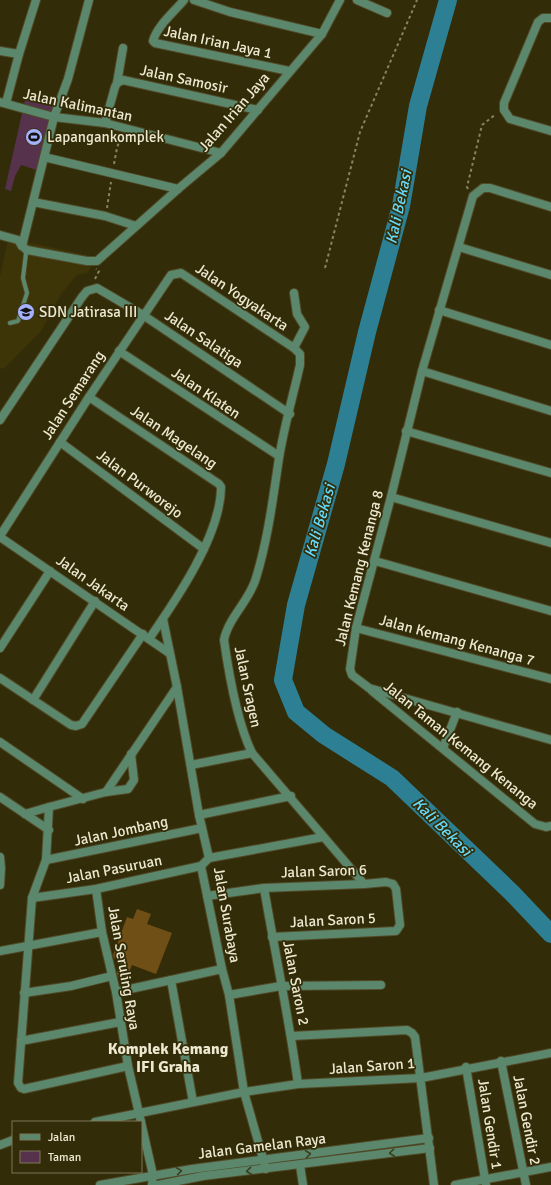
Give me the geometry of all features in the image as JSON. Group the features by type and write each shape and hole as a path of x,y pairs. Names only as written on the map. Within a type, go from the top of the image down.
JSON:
{"street":[{"path":"3,103 35,1 26,0"},
{"path":"22,246 54,117 68,79 89,0"},
{"name":"Jalan Irian Jaya 1","path":"184,0 159,31 153,41 160,45 289,71"},
{"path":"194,0 230,12 322,34"},
{"name":"Jalan Irian Jaya","path":"95,261 221,153 289,71 322,34 340,0"},
{"path":"357,0 387,13"},
{"path":"550,18 543,18 538,22 504,103 504,110 510,119 551,131"},
{"path":"117,83 123,48"},
{"path":"0,50 19,54"},
{"name":"Jalan Samosir","path":"105,123 112,94 117,83 123,80 258,110"},
{"name":"Jalan Kalimantan","path":"3,103 54,117 105,123 221,153"},
{"path":"44,158 178,189"},
{"path":"551,207 490,188 483,188 473,196 439,310 551,345"},
{"path":"33,202 105,216 136,226"},
{"path":"0,235 18,240 27,250 95,261"},
{"path":"459,247 551,275"},
{"name":"Jalan Semarang","path":"0,537 119,351 168,277 174,273"},
{"name":"Jalan Yogyakarta","path":"174,273 181,273 294,348"},
{"path":"0,420 74,308 91,289"},
{"name":"Jalan Salatiga","path":"91,289 101,289 143,315 290,414"},
{"path":"294,293 297,314 305,327 294,348"},
{"name":"Jalan Kemang Kenanga 8","path":"439,310 406,431 392,497 356,628 350,669 352,675 369,688 551,740"},
{"name":"Jalan Sragen","path":"294,348 300,354 300,365 256,578 247,599 225,633 224,640 244,737 252,753 291,796 323,837 364,884"},
{"name":"Jalan Klaten","path":"119,351 280,456"},
{"path":"422,371 551,411"},
{"name":"Jalan Magelang","path":"33,700 71,725 76,726 82,724 146,637 163,620 204,550 218,511 221,491 219,484 89,397"},
{"path":"406,431 551,473"},
{"name":"Jalan Purworejo","path":"60,442 204,550"},
{"path":"392,497 551,543"},
{"name":"Jalan Jakarta","path":"0,537 169,653"},
{"path":"375,560 551,611"},
{"path":"0,648 50,570"},
{"path":"0,678 33,700 95,601"},
{"name":"Jalan Surabaya","path":"163,620 177,687 199,815 209,858 201,866 222,969 229,995 244,1092 265,1159 266,1169"},
{"name":"Jalan Kemang Kenanga 7","path":"356,628 551,679"},
{"path":"106,792 177,687"},
{"name":"Jalan Taman Kemang Kenanga","path":"369,688 535,824 546,827 551,826"},
{"path":"443,748 457,712"},
{"path":"0,742 83,799"},
{"path":"191,765 252,753"},
{"path":"25,814 106,792 128,789 132,785 133,775 131,754"},
{"path":"199,815 291,796"},
{"path":"0,797 49,830"},
{"path":"49,808 49,830 46,860 32,898 20,1041 18,1084 20,1088 24,1089 128,1066"},
{"name":"Jalan Jombang","path":"46,860 202,828"},
{"path":"209,858 323,837"},
{"path":"0,857 2,868 0,885"},
{"name":"Jalan Pasuruan","path":"32,898 96,889 201,866"},
{"name":"Jalan Saron 6","path":"207,896 264,888 386,882 393,884 396,889 400,925 396,931"},
{"name":"Jalan Saron 2","path":"264,888 281,986 292,1036 298,1084"},
{"name":"Jalan Seruling Raya","path":"96,889 102,932 116,992 128,1066 141,1121"},
{"name":"Jalan Saron 5","path":"272,937 396,931"},
{"path":"0,951 102,932"},
{"path":"116,992 222,969"},
{"path":"24,993 71,986 112,976"},
{"path":"171,980 193,1102"},
{"path":"229,995 281,986 381,985"},
{"path":"20,1041 120,1022"},
{"path":"292,1036 407,1030 412,1032 415,1037 434,1185"},
{"name":"Jalan Saron 1","path":"101,1121 244,1092 298,1084 420,1078 501,1061 551,1053"},
{"name":"Jalan Gendir 2","path":"501,1061 526,1185"},
{"name":"Jalan Gendir 1","path":"466,1068 485,1182"},
{"name":"Jalan Seruling Raya","path":"142,1126 153,1175 152,1185"},
{"name":"Jalan Gamelan Raya","path":"100,1185 153,1175 265,1159 429,1138"},
{"path":"0,1145 12,1140"},
{"name":"Jalan Gamelan Raya","path":"158,1185 203,1176 430,1148"},
{"path":"289,1156 290,1166"},
{"path":"300,1165 303,1185"},
{"path":"455,1185 485,1182 551,1167"}],"lane":[{"path":"10,323 18,321 27,293 23,278 26,253 22,246"}],"path":[{"path":"325,268 360,132 417,0"},
{"path":"473,196 467,187 482,124 504,110"},
{"path":"91,289 99,271 93,267 95,261"}],"shaded area":[{"name":"SDN Jatirasa III","path":"9,236 27,242 95,257 88,273 77,275 61,294 41,331 4,369 0,368 0,276"}],"green space":[{"name":"Lapangankomplek","path":"25,100 59,108 43,172 21,165 15,176 11,191 5,189"}],"building":[{"path":"137,909 151,914 147,924 172,933 156,974 132,965 126,980 118,977 117,973 121,961 114,958 113,955 127,917 133,919"}],"waterway":[{"name":"Kali Bekasi","path":"448,0 418,106 401,206 367,332 336,464 296,605 283,680 296,712 324,735 392,778 512,893 551,934"}],"place":[{"name":"Lapangankomplek","path":"34,137"},
{"name":"SDN Jatirasa III","path":"26,312"}],"district":[{"name":"Komplek Kemang IFI Graha","path":"168,1058"}]}
